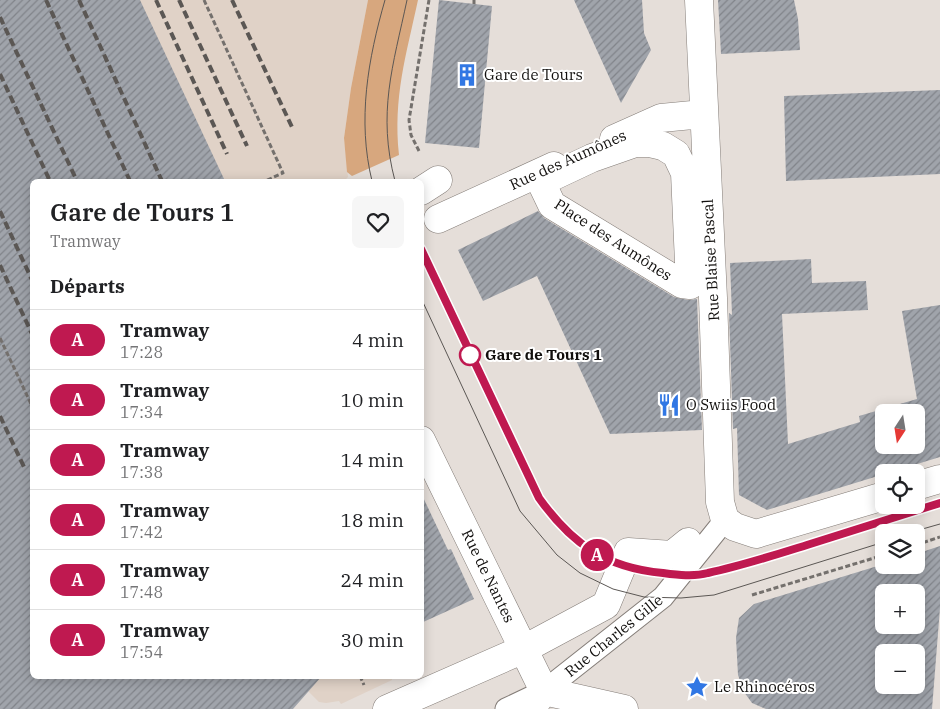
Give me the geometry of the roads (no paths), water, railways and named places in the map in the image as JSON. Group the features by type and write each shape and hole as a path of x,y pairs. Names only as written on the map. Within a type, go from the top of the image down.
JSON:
{"street":[{"name":"Rue Blaise Pascal","path":"698,0 713,298 720,502 725,520"},
{"name":"Rue des Aumônes","path":"448,214 661,118 703,114"},
{"name":"Place des Aumônes","path":"635,143 650,143 663,146 676,154 685,173 690,285 682,284 552,205 540,182 592,158 635,143"},
{"name":"Rue de Nantes","path":"424,446 524,648 543,703"},
{"path":"925,483 940,479"},
{"path":"725,520 756,534 875,499"},
{"path":"387,709 524,648 606,605 628,552 672,555 688,542"},
{"path":"543,703 624,709"}],"lane":[{"name":"Rue Charles Gille","path":"506,709 543,703 664,597 725,520"}],"tram line":[{"path":"372,179 365,135 366,90 369,67 385,0"},
{"path":"395,179 387,133 387,111 392,68 407,0"},
{"path":"424,255 539,498 551,514 578,541 607,559 624,566 643,570 680,575 703,574 756,561 940,503"},
{"name":"A","path":"424,255 539,498 554,519 571,536 592,552 613,563 640,571 680,575 707,574 783,553 940,503"},
{"path":"424,304 520,511 557,555 580,573 613,589 644,597 681,598 714,595 875,545"},
{"path":"925,528 940,524"}],"railway":[{"path":"46,0 129,179"},
{"path":"79,0 161,179"},
{"path":"156,0 227,154"},
{"path":"179,0 247,146"},
{"path":"232,0 292,127"},
{"path":"0,17 76,179"},
{"path":"0,74 49,179"},
{"path":"0,211 30,276"},
{"path":"0,265 30,330"},
{"path":"0,416 24,467"}],"place":[{"name":"Gare de Tours","path":"467,75"},
{"name":"Gare de Tours 1","path":"470,355"},
{"name":"O Swiis Food","path":"669,405"},
{"name":"Le Rhinocéros","path":"697,687"}]}
